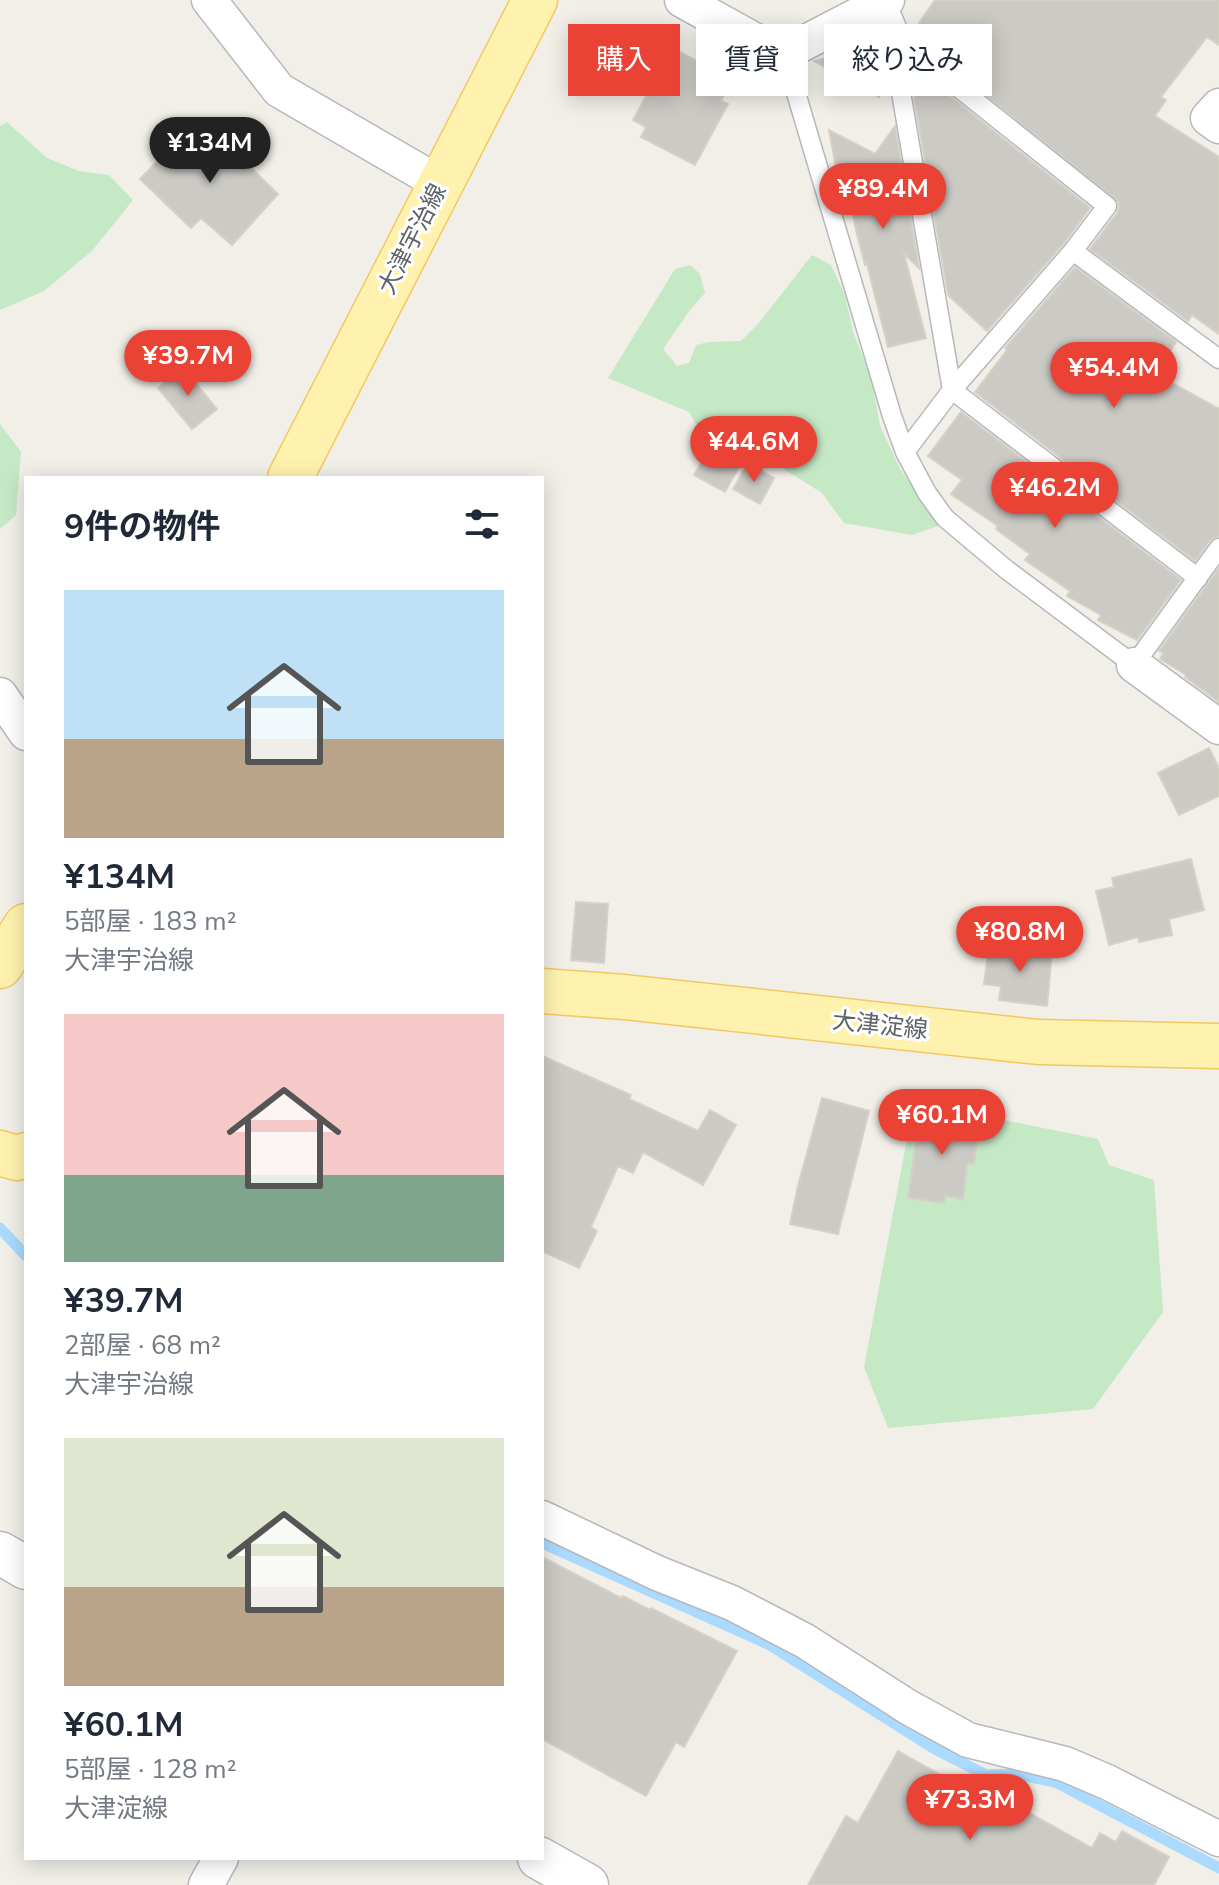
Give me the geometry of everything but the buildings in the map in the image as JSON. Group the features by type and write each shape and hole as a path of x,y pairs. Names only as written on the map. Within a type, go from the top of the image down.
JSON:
{"main road":[{"name":"大津宇治線","path":"291,476 535,0"},
{"path":"0,966 24,929"},
{"name":"大津淀線","path":"544,991 1038,1042 1219,1046"}],"street":[{"path":"209,0 279,90 441,184"},
{"path":"682,0 725,24"},
{"path":"808,44 886,13"},
{"path":"1219,106 1208,118 1219,126"},
{"path":"1134,665 1219,727"},
{"path":"0,695 24,730"},
{"path":"544,1519 657,1573 732,1603 805,1641 908,1707 968,1740 1065,1764 1219,1839"},
{"path":"0,1553 24,1567"},
{"path":"206,1885 220,1860"},
{"path":"543,1860 587,1885"}],"lane":[{"path":"886,13 1107,206 1073,251 952,390 905,452"},
{"path":"886,13 952,390 1198,578"},
{"path":"797,96 892,416 905,452 927,493 945,518 1007,570 1134,665 1219,548"},
{"path":"1073,251 1219,359"}],"green space":[{"path":"7,122 47,158 79,171 109,175 133,200 92,251 44,291 0,310 0,126"},
{"path":"812,255 831,265 845,295 853,332 871,377 880,426 900,469 941,525 912,535 844,523 822,493 784,469 701,433 689,412 608,378 675,269 690,265 700,274 705,293 663,349 677,366 689,363 696,345 741,341"},
{"path":"0,424 21,452 16,515 0,529"},
{"path":"914,1102 1098,1139 1109,1165 1154,1180 1163,1312 1093,1409 888,1428 864,1367"}],"waterway":[{"path":"0,1228 24,1254"},
{"path":"544,1544 770,1645 935,1749 986,1775 1016,1774 1055,1782 1219,1868"}]}
